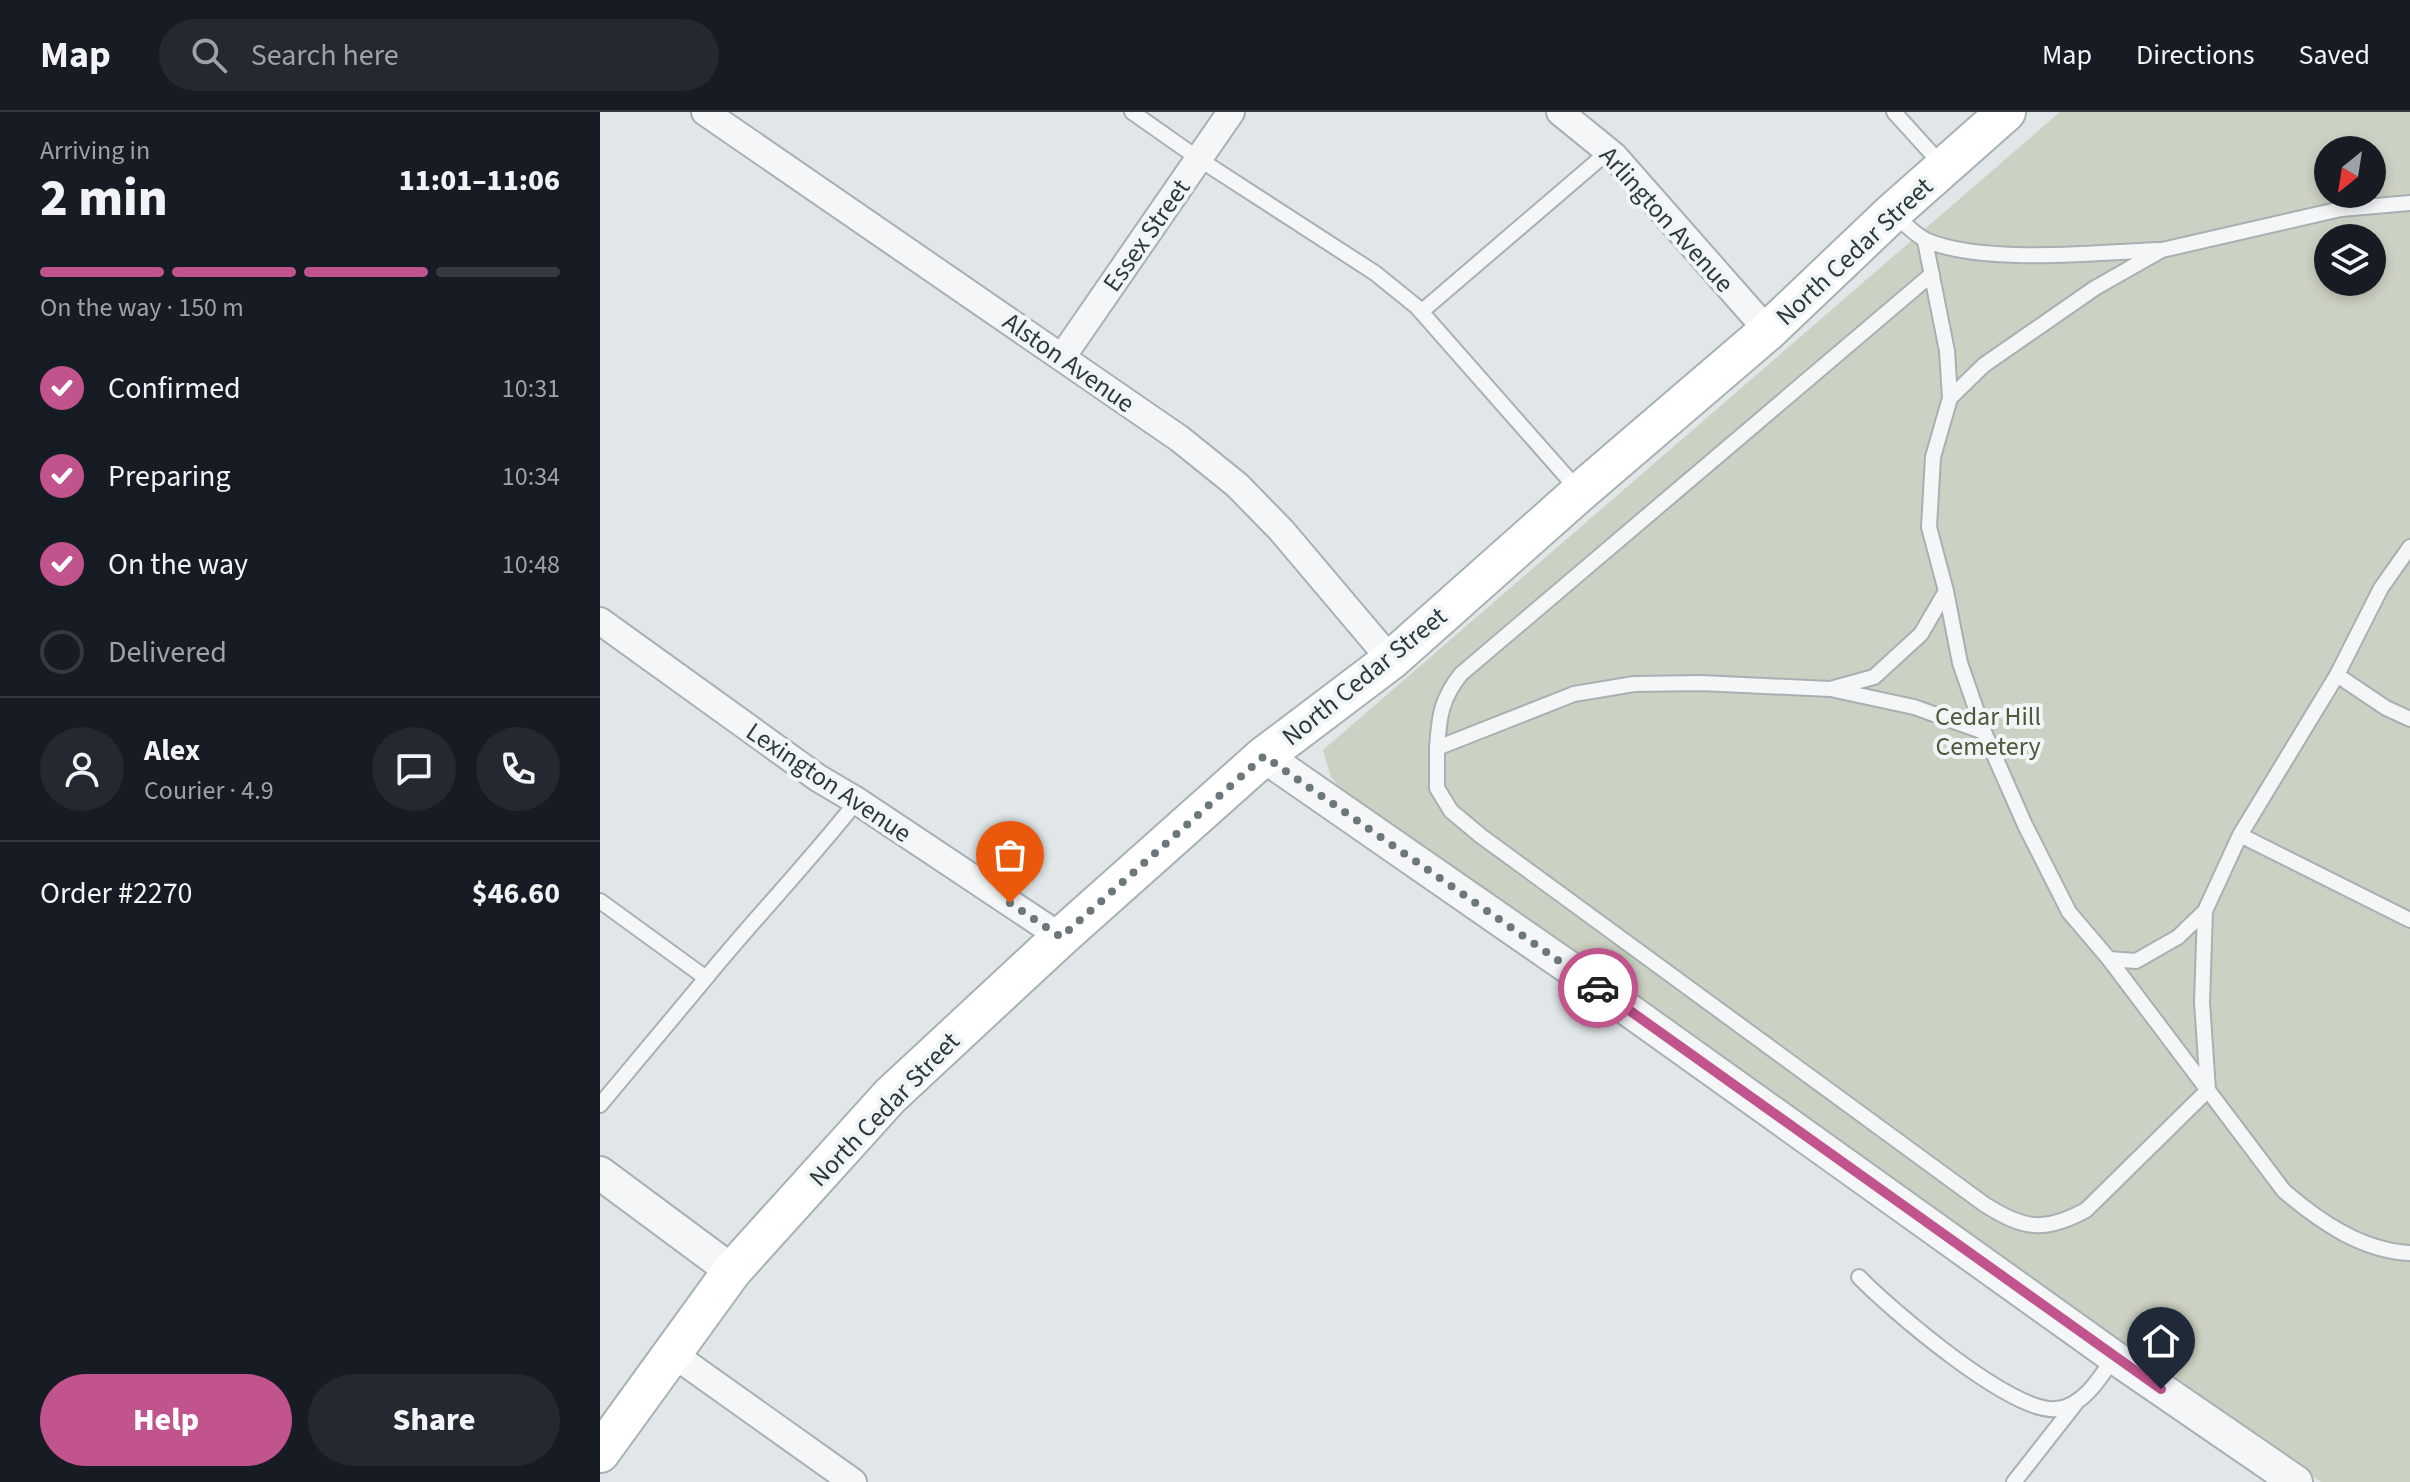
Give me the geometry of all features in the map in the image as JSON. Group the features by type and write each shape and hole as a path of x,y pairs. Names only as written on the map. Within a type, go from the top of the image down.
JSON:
{"main road":[{"name":"North Cedar Street","path":"600,1453 732,1271 890,1096 1061,937 1264,756 1391,660 1768,331 1892,213 2006,112"}],"street":[{"name":"Alston Avenue","path":"705,112 1180,439 1237,485 1281,530 1391,660"},
{"name":"Essex Street","path":"1062,357 1231,112"},
{"name":"Arlington Avenue","path":"1560,112 1609,151 1768,331"},
{"name":"Lexington Avenue","path":"600,621 818,778 1061,937"},
{"path":"1264,756 1584,978 2284,1478"},
{"path":"600,1173 732,1271"},
{"path":"673,1354 853,1482"}],"lane":[{"path":"1132,112 1375,273 1421,312 1580,492"},
{"path":"1894,112 1944,167"},
{"path":"1421,312 1609,151"},
{"path":"1892,213 1925,241 1956,249 2006,253 2162,250 2341,209 2410,203"},
{"path":"1925,241 1947,351 1950,398 1933,457 1929,527 1960,663 1984,732 2025,825 2069,912 2109,959 2284,1191 2316,1219 2375,1246 2410,1253"},
{"path":"1950,398 1984,365 2095,288 2162,250"},
{"path":"1932,274 1461,674 1446,693 1439,720 1437,788 1451,811 1471,827 2004,1217 2025,1225 2064,1222 2086,1210 2208,1090 2202,1002 2205,911"},
{"path":"2109,959 2136,961 2178,937 2205,911 2240,835 2337,675 2381,588 2410,547"},
{"path":"1830,689 1874,677 1898,657 1921,634 1946,591"},
{"path":"2337,675 2386,708 2410,719"},
{"path":"1437,748 1574,694 1634,684 1701,683 1830,689 1914,707 1984,732"},
{"path":"600,1105 857,801"},
{"path":"2240,835 2410,920"},
{"path":"600,901 706,978"},
{"path":"1859,1277 1943,1351 2025,1402 2055,1409 2079,1400"},
{"path":"2014,1482 2079,1400 2099,1380 2114,1357"}],"green space":[{"name":"Cedar Hill Cemetery","path":"2060,112 2410,112 2410,1482 2321,1482 1355,804 1331,777 1323,750"}],"way so far":[{"path":"1010,903 1061,937 1264,756 1598,988"}],"route":[{"path":"1598,988 2161,1389"}]}
